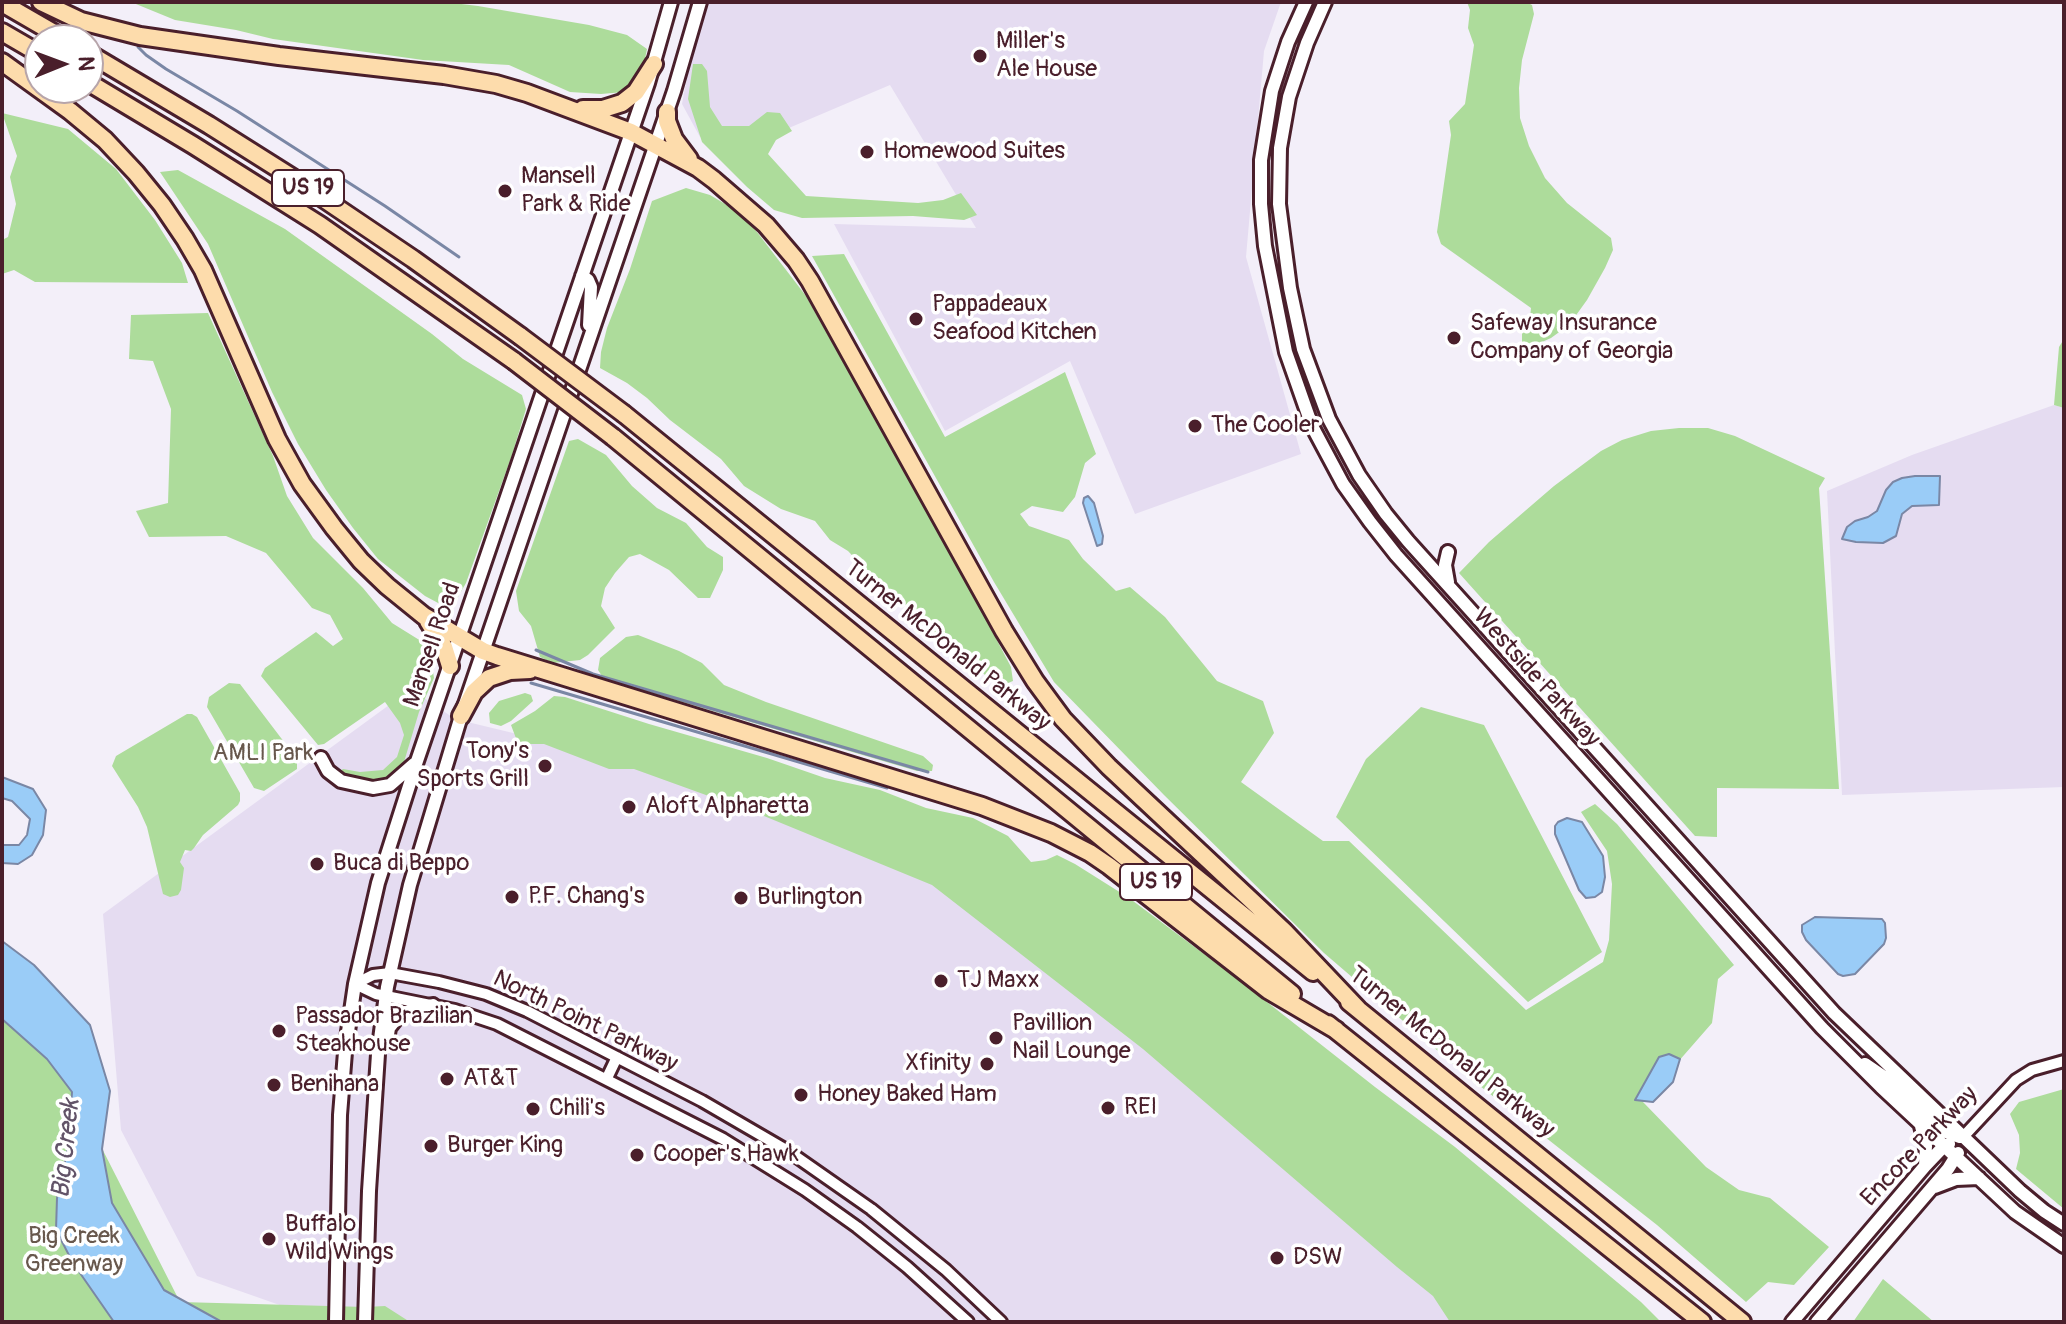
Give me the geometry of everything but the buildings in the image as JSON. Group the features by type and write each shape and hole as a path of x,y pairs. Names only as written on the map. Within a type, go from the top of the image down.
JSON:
{"highway":[{"path":"41,2 81,21 140,36 470,79 527,93 631,132 698,168 766,225 810,281 1004,631 1063,719 1101,759 1284,931 1358,1009"},
{"path":"2,3 38,24"},
{"path":"2,32 24,45"},
{"path":"2,62 105,140 162,205 203,270 277,439 302,484 361,561 424,616 483,651 982,806 1051,833 1109,866 1268,990 1336,1030"},
{"name":"Turner McDonald Parkway","path":"104,62 293,178 413,259 624,414 1742,1322"},
{"path":"569,109 603,109 622,103 636,92 654,64"},
{"name":"Turner McDonald Parkway","path":"104,92 309,218 514,361 613,437 1336,1030 1702,1322"},
{"path":"667,112 674,139 698,168"},
{"path":"424,616 440,639 450,666"},
{"path":"461,716 474,692 489,678 510,671 539,669"}],"main road":[{"name":"Mansell Road","path":"336,1322 340,1115 345,1052 355,984 378,883 654,64 671,2"},
{"name":"Westside Parkway","path":"1306,2 1272,91 1261,183 1265,246 1279,324 1294,379 1312,426 1355,502 1396,555 1849,1056 2015,1212 2064,1246"},
{"name":"Westside Parkway","path":"1325,2 1289,97 1280,148 1281,226 1303,349 1321,401 1349,458 1386,514 1834,1013 2032,1201 2064,1224"},
{"name":"Mansell Road","path":"365,1322 376,1074 390,973 416,862 461,716 667,112 700,6"},
{"path":"582,276 588,280 592,295 586,348"},
{"path":"1448,552 1445,565 1449,585"},
{"path":"321,758 328,771 341,781 373,788 390,785 417,761"},
{"path":"376,1074 392,1023 411,1010 433,1005"},
{"path":"1849,1056 1884,1077 1941,1130 1963,1137 1957,1158"},
{"path":"1920,1123 1925,1141 1925,1166"},
{"name":"Encore Parkway","path":"1792,1322 1925,1166 1944,1146 1963,1137"},
{"name":"Encore Parkway","path":"1818,1321 1957,1158"},
{"path":"1932,1188 1956,1179 1979,1178"}],"street":[{"name":"North Point Parkway","path":"355,984 373,975 390,973 486,994 527,1011 617,1057 735,1119 818,1170 897,1228 1001,1322"},
{"name":"North Point Parkway","path":"355,984 386,996 433,1005 497,1024 723,1139 805,1190 882,1247 968,1322"},
{"path":"607,1078 617,1057"},
{"name":"Encore Parkway","path":"1963,1137 2016,1080 2032,1070 2064,1061"}],"shaded area":[{"path":"701,2 1281,2 1264,51 1246,257 1301,454 1135,514 1070,361 945,431 834,224 976,228 890,85 770,136 700,137 682,104"},
{"path":"2054,405 2064,408 2064,787 1842,795 1827,491 1912,455"},
{"path":"411,689 455,719 964,849 1603,1322 328,1322 197,1276 121,1130 103,914"}],"green space":[{"path":"131,2 445,2 589,25 627,35 647,49 635,84 624,92 570,92 509,65 423,60 273,39 175,20"},
{"path":"1467,2 1526,2 1532,5 1534,14 1522,60 1519,88 1520,118 1529,146 1545,178 1567,203 1611,238 1613,250 1605,268 1569,325 1533,346 1527,347 1522,342 1531,308 1441,244 1437,232 1451,135 1449,121 1465,104 1474,45 1468,28 1470,10"},
{"path":"693,64 702,64 707,71 710,107 722,126 749,126 767,112 780,113 792,131 776,140 768,154 806,196 918,203 943,200 961,193 977,215 964,220 913,216 802,218 774,210 702,142 688,99"},
{"path":"2,113 68,129 116,169 155,220 182,263 188,283 35,282 14,270 2,274 2,240 8,237 16,204 10,177 17,156"},
{"path":"178,170 285,229 463,359 522,395 526,409 512,455 466,583 455,602 440,604 425,596 378,559 326,490 272,392 208,244 160,172"},
{"path":"686,188 710,195 737,211 806,296 959,568 1011,667 1013,681 998,687 964,654 934,637 923,621 886,591 848,551 830,540 815,521 781,509 744,486 721,459 647,398 600,368 607,328 652,201"},
{"path":"844,254 945,437 1065,372 1096,454 1085,463 1075,497 1063,512 1032,506 1020,514 1029,526 1069,540 1083,559 1116,591 1130,587 1165,617 1217,681 1263,701 1274,733 1241,782 1323,841 1349,841 1526,1010 1603,962 1609,940 1612,884 1607,851 1581,812 1595,804 1617,824 1734,965 1718,979 1712,1023 1643,1102 1706,1167 1739,1190 1770,1198 1829,1247 1794,1285 1768,1282 1746,1302 1657,1225 1466,1075 1324,953 1054,682 994,582 812,256"},
{"path":"208,313 273,456 287,496 313,538 363,588 392,623 429,646 434,678 419,712 404,762 398,773 378,785 339,772 343,769 360,772 383,770 397,757 404,735 400,723 385,702 318,745 261,676 265,668 316,632 333,646 343,639 330,615 312,608 266,553 226,536 149,537 136,511 168,503 171,409 153,361 129,359 131,315"},
{"path":"2064,339 2064,408 2054,405 2059,347"},
{"path":"1708,428 1735,436 1825,478 1819,488 1839,789 1717,788 1717,837 1695,836 1459,573 1489,542 1554,486 1601,451 1622,440 1651,431"},
{"path":"578,439 606,455 632,486 657,508 686,523 707,547 723,557 723,570 710,598 698,598 669,570 640,554 629,557 605,588 601,606 615,628 580,660 553,663 540,657 531,626 519,611 516,591 569,441"},
{"path":"638,635 702,663 724,685 923,756 933,765 932,771 917,771 604,679 598,670 600,658 626,637"},
{"name":"AMLI Park","path":"229,683 240,684 297,759 297,769 264,791 254,788 207,707 209,697"},
{"path":"525,693 531,695 533,701 511,721 501,726 490,723 489,713 499,701"},
{"path":"554,696 825,778 880,790 926,808 973,818 1008,836 1031,862 1057,855 1075,864 1129,898 1455,1147 1661,1322 1450,1322 1433,1296 1143,1049 932,885 764,816 634,769 609,769 544,744 517,741 511,725"},
{"path":"1421,707 1484,725 1602,952 1528,1002 1336,817 1366,759"},
{"path":"187,714 197,717 240,793 240,801 203,835 191,851 185,850 180,862 184,868 181,890 178,895 170,897 163,894 147,827 112,766 116,756"},
{"name":"Big Creek Greenway","path":"19,985 180,1302 385,1306 410,1322 2,1322 2,989"},
{"path":"2064,1089 2064,1209 2016,1169 2020,1153 2019,1135 2010,1114 2019,1102"},
{"path":"1883,1279 1934,1322 1853,1322"}],"water":[{"path":"1915,476 1940,476 1939,505 1912,506 1902,514 1896,536 1883,543 1842,539 1847,527 1877,511 1893,482"},
{"path":"1088,496 1094,503 1103,536 1102,544 1097,546 1083,503"},
{"path":"2,777 33,789 46,810 43,835 32,855 18,864 2,863 2,845 19,845 27,835 30,819 12,801 2,798"},
{"path":"1567,818 1582,822 1603,856 1605,877 1602,892 1595,897 1586,898 1579,890 1555,834 1558,822"},
{"path":"1815,917 1882,919 1885,923 1884,944 1855,974 1843,976 1806,940 1802,932 1802,925"},
{"path":"2,941 34,965 90,1025 110,1091 102,1149 112,1203 164,1290 222,1322 114,1322 73,1263 56,1230 57,1198 69,1143 72,1092 47,1059 2,1019"},
{"path":"1669,1054 1680,1059 1673,1082 1653,1102 1635,1100 1659,1057"}],"waterway":[{"path":"138,47 166,69 237,111 459,257"},
{"path":"536,650 593,674 928,772"},
{"path":"531,683 887,788"}],"place":[{"name":"Miller's Ale House","path":"980,56"},
{"name":"Homewood Suites","path":"867,152"},
{"name":"Mansell Park & Ride","path":"505,191"},
{"name":"Pappadeaux Seafood Kitchen","path":"916,319"},
{"name":"Safeway Insurance Company of Georgia","path":"1454,338"},
{"name":"The Cooler","path":"1195,426"},
{"name":"Tony's Sports Grill","path":"545,766"},
{"name":"Aloft Alpharetta","path":"629,807"},
{"name":"Buca di Beppo","path":"317,864"},
{"name":"P.F. Chang's","path":"512,897"},
{"name":"Burlington","path":"741,898"},
{"name":"TJ Maxx","path":"941,981"},
{"name":"Passador Brazilian Steakhouse","path":"279,1031"},
{"name":"Pavillion Nail Lounge","path":"996,1038"},
{"name":"Xfinity","path":"987,1064"},
{"name":"AT&T","path":"447,1079"},
{"name":"Benihana","path":"274,1085"},
{"name":"Honey Baked Ham","path":"801,1095"},
{"name":"REI","path":"1108,1108"},
{"name":"Chili's","path":"533,1109"},
{"name":"Burger King","path":"431,1146"},
{"name":"Cooper's Hawk","path":"637,1155"},
{"name":"Buffalo Wild Wings","path":"269,1239"},
{"name":"DSW","path":"1277,1258"}],"water label":[{"name":"Big Creek","path":"67,1149"}]}
